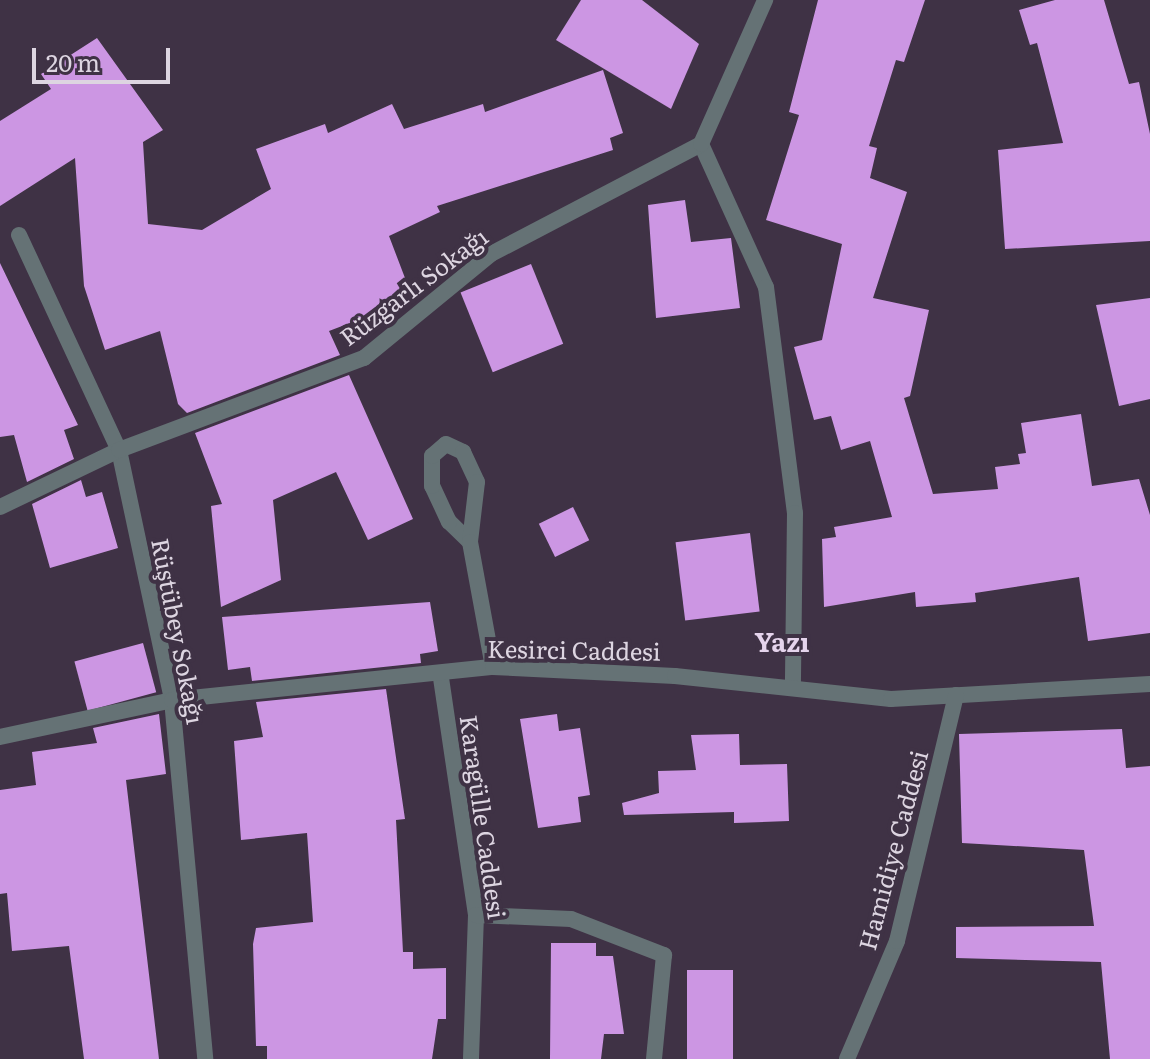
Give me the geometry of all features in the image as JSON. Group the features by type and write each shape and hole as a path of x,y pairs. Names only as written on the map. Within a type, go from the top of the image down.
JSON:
{"street":[{"path":"765,0 701,144 766,287 795,513 793,688"},
{"name":"Rüzgarlı Sokağı","path":"0,507 119,450 364,358 491,254 701,144"},
{"name":"Rüştübey Sokağı","path":"19,235 119,450 172,700 205,1059"},
{"path":"470,542 449,522 432,486 432,456 446,444 463,452 477,482 470,542 493,667"},
{"name":"Kesirci Caddesi","path":"0,737 172,700 441,678 493,667 793,688 891,699 1150,684"},
{"name":"Karagülle Caddesi","path":"441,678 476,915 471,1059"},
{"name":"Hamidiye Caddesi","path":"847,1059 897,941 956,695"},
{"path":"476,915 571,919 664,955 654,1059"}],"building":[{"path":"581,0 642,0 699,44 671,109 556,40"},
{"path":"818,0 925,0 904,62 896,60 869,146 877,148 870,178 907,192 873,298 929,310 910,396 904,398 933,494 998,489 995,467 1020,464 1018,454 1026,453 1021,423 1081,414 1092,486 1139,479 1150,515 1150,633 1088,641 1079,577 975,593 976,602 916,607 915,592 824,607 822,539 836,537 834,527 892,517 870,441 841,450 831,416 814,420 794,347 822,340 842,244 766,220 799,115 789,112"},
{"path":"1055,0 1104,0 1129,84 1139,82 1150,134 1150,241 1005,249 998,150 1063,143 1037,43 1030,45 1019,10"},
{"path":"97,38 163,130 143,142 148,224 202,230 271,189 256,149 325,124 328,133 392,104 404,129 483,104 485,112 603,70 623,133 610,138 613,150 437,206 440,212 389,236 413,299 329,331 340,355 187,413 178,404 160,331 105,350 84,286 75,158 0,206 0,121 51,89 41,74"},
{"path":"685,200 691,242 731,238 740,308 656,318 648,205"},
{"path":"0,263 78,425 64,430 74,459 27,482 14,435 0,437"},
{"path":"531,264 563,344 493,372 461,292"},
{"path":"1150,298 1150,399 1119,406 1096,305"},
{"path":"349,375 413,519 368,540 336,472 273,500 281,580 221,607 211,506 222,504 195,433"},
{"path":"81,480 86,497 102,492 118,548 50,568 32,504"},
{"path":"573,507 589,540 555,557 539,524"},
{"path":"750,533 760,611 685,621 676,542"},
{"path":"430,602 438,651 420,654 421,663 252,681 250,667 228,670 222,617"},
{"path":"143,643 156,692 88,711 74,661"},
{"path":"386,689 405,819 396,820 403,952 413,952 413,969 446,968 446,1019 438,1019 432,1059 267,1059 267,1046 256,1046 253,944 256,928 313,922 307,833 241,840 234,741 263,737 256,702"},
{"path":"159,714 166,774 126,780 159,1059 84,1059 69,946 12,951 7,893 0,894 0,790 36,785 32,752 97,743 93,728"},
{"path":"557,714 559,731 580,728 590,795 578,797 581,822 538,828 520,719"},
{"path":"1122,729 1126,768 1150,766 1150,1059 1110,1059 1101,962 956,958 956,927 1094,926 1084,850 962,843 959,734"},
{"path":"739,734 740,765 787,764 789,821 734,823 734,812 624,815 622,803 659,793 658,771 696,770 691,735"},
{"path":"551,943 596,943 596,956 613,956 624,1034 604,1034 601,1059 550,1059"},
{"path":"687,970 733,970 733,1059 687,1059"}],"district":[{"name":"Yazı","path":"782,641"}]}
